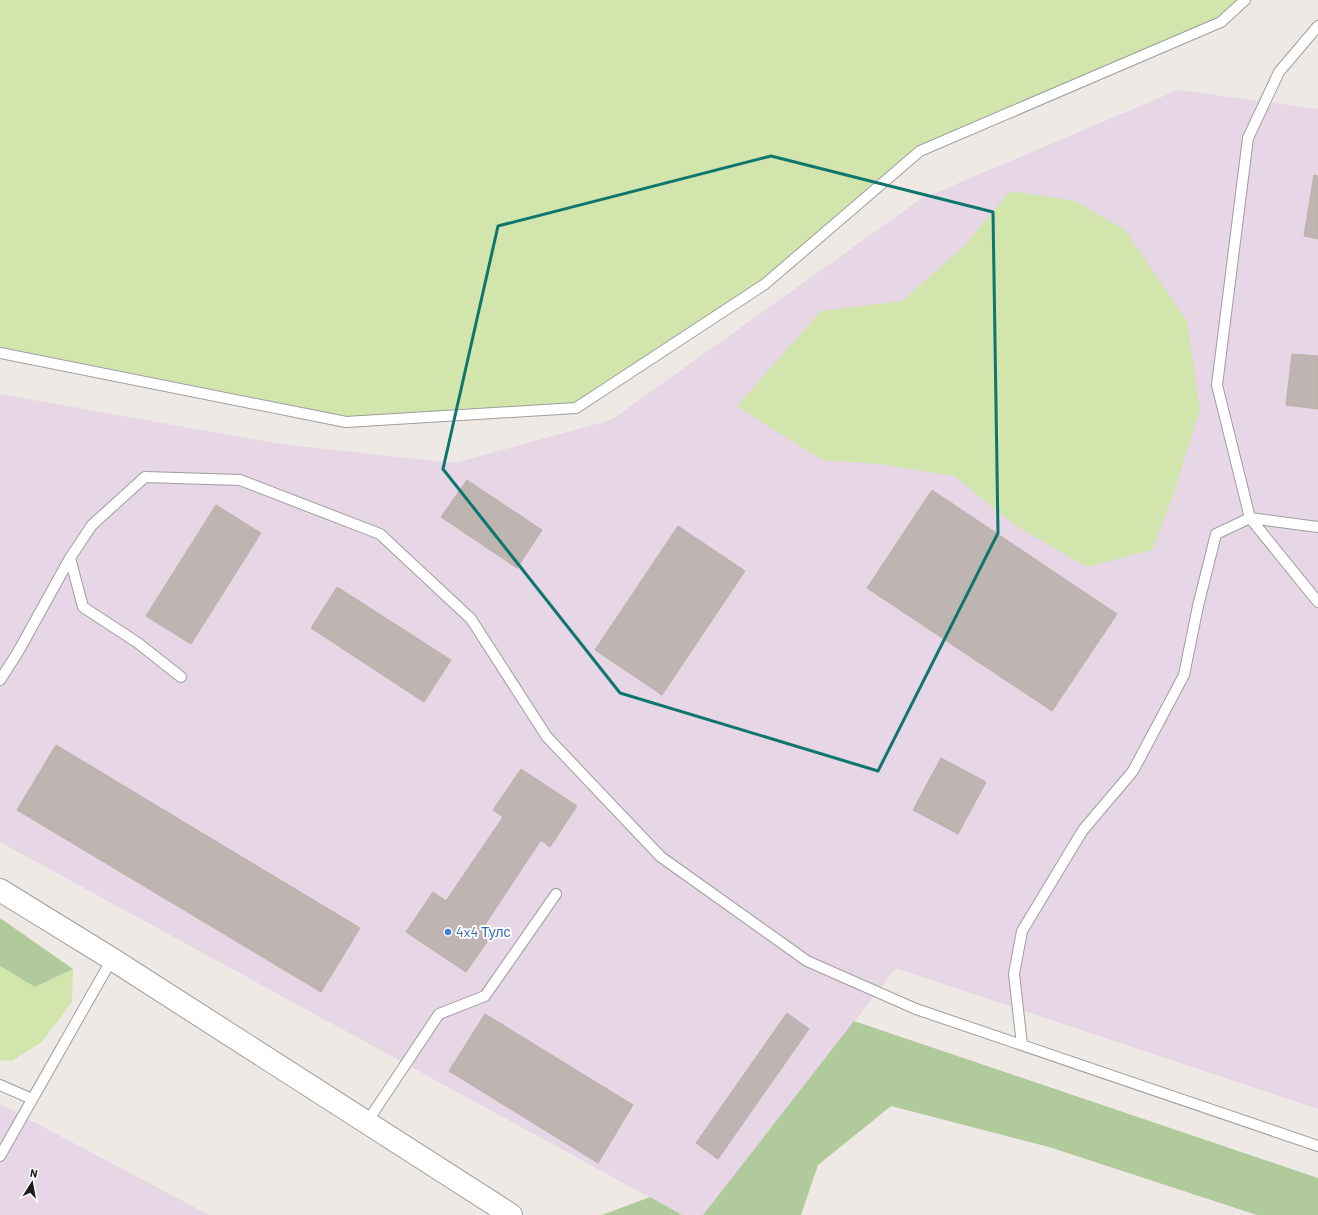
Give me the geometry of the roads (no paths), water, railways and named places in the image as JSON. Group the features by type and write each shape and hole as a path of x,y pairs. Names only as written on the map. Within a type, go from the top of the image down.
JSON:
{"street":[{"path":"0,890 112,959 511,1215"}],"lane":[{"path":"0,353 346,422 576,408 765,284 920,151 1221,22 1245,0"},
{"path":"1318,26 1279,72 1248,138 1217,385 1250,518 1318,602"},
{"path":"0,680 18,652 70,558 92,525 145,477 240,480 380,534 472,619 547,737 661,857 807,960 916,1009 1318,1146"},
{"path":"1022,1045 1014,974 1022,931 1083,830 1133,771 1184,675 1198,606 1216,534 1250,518 1318,527"},
{"path":"70,558 82,606 138,643 181,677"},
{"path":"367,1122 439,1014 485,996 556,894"},
{"path":"0,1156 112,959"},
{"path":"0,1085 32,1099"}],"place":[{"name":"4x4 Тулс","path":"448,932"}]}
